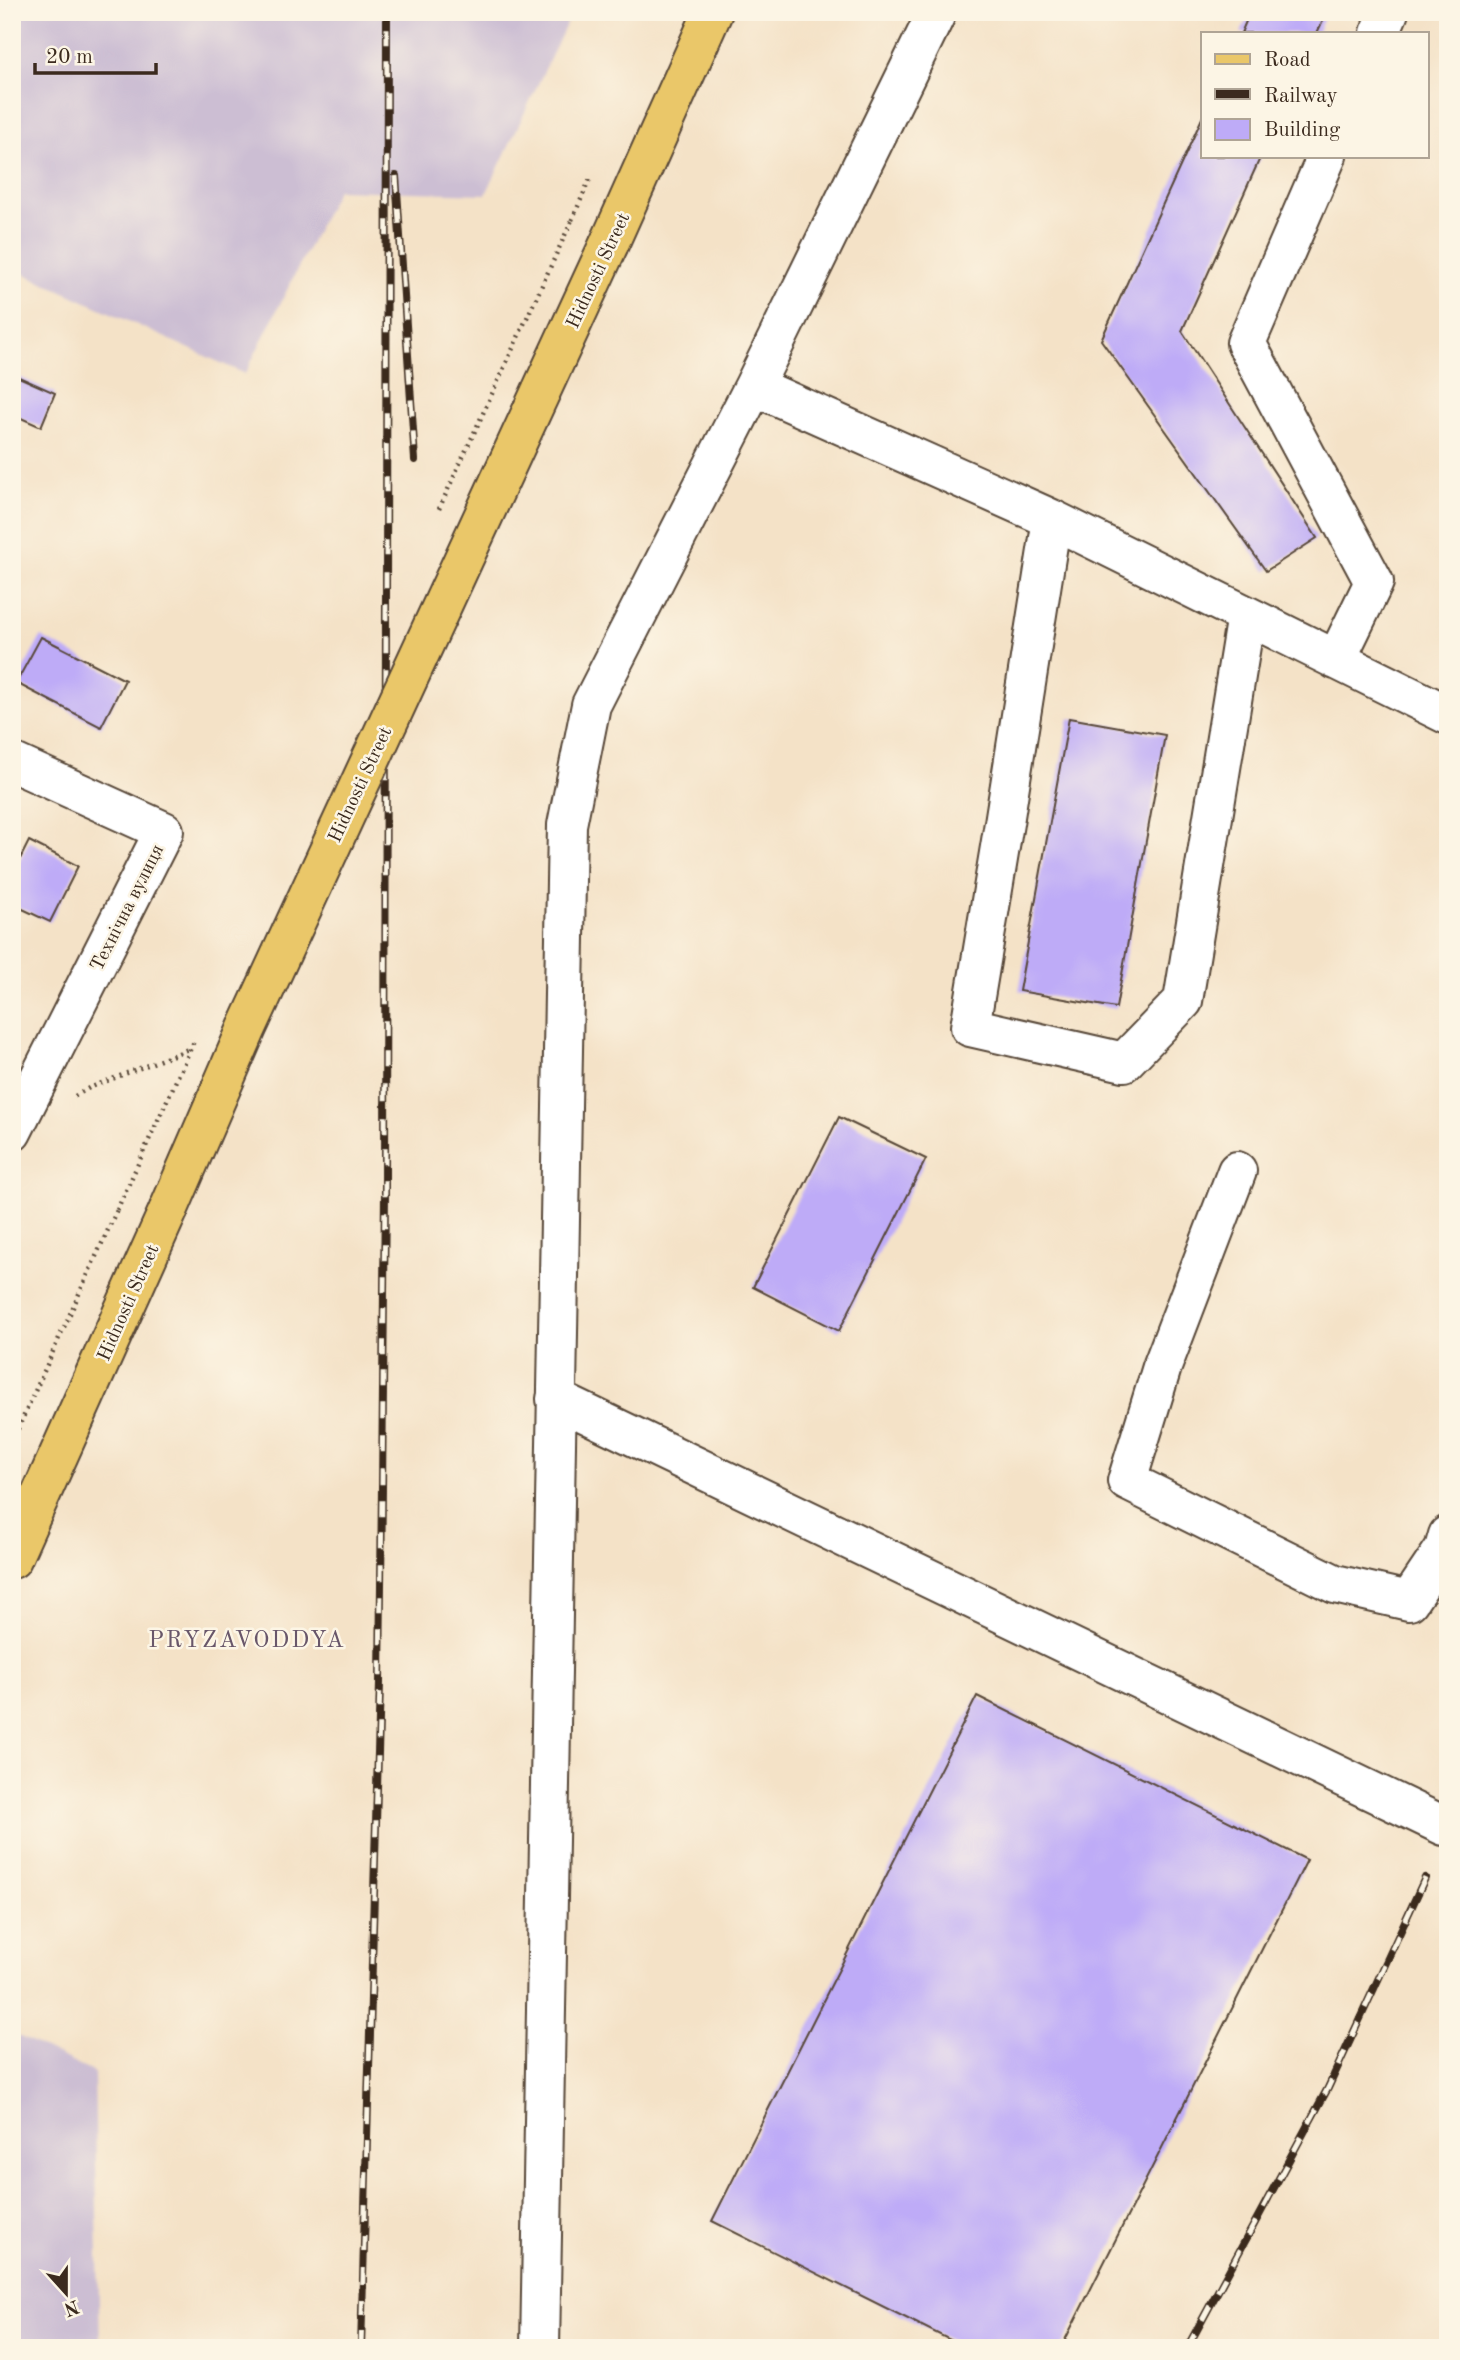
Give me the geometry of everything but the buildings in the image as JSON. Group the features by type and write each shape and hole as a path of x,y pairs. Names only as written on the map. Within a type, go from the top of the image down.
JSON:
{"main road":[{"name":"Hidnosti Street","path":"12,1559 247,1028 609,244 713,12"}],"street":[{"path":"540,2348 567,825 591,705 754,386 937,12"},
{"path":"1380,32 1389,12"},
{"path":"1326,158 1247,343 1374,582 1336,660"},
{"path":"754,386 1052,519 1336,660 1447,720"},
{"path":"1052,519 970,1027 1124,1062 1182,1001 1246,615"},
{"name":"Технічна вулиця","path":"12,762 164,831 19,1119"},
{"path":"1237,1171 1162,1367 1127,1481 1335,1584 1409,1601 1444,1549 1448,1535"},
{"path":"556,1399 1444,1826"}],"path":[{"path":"19,1119 65,1103 89,1088 191,1048"},
{"path":"12,1441 117,1210"}],"shaded area":[{"path":"12,12 572,12 486,194 337,190 245,374 12,268"},
{"path":"12,2033 94,2073 100,2348 12,2348"}],"railway":[{"path":"361,2348 380,1683 385,1193 387,12"},
{"path":"396,176 415,460"},
{"path":"1187,2348 1328,2088 1425,1878"}],"district":[{"name":"PRYZAVODDYA","path":"247,1639"}]}
